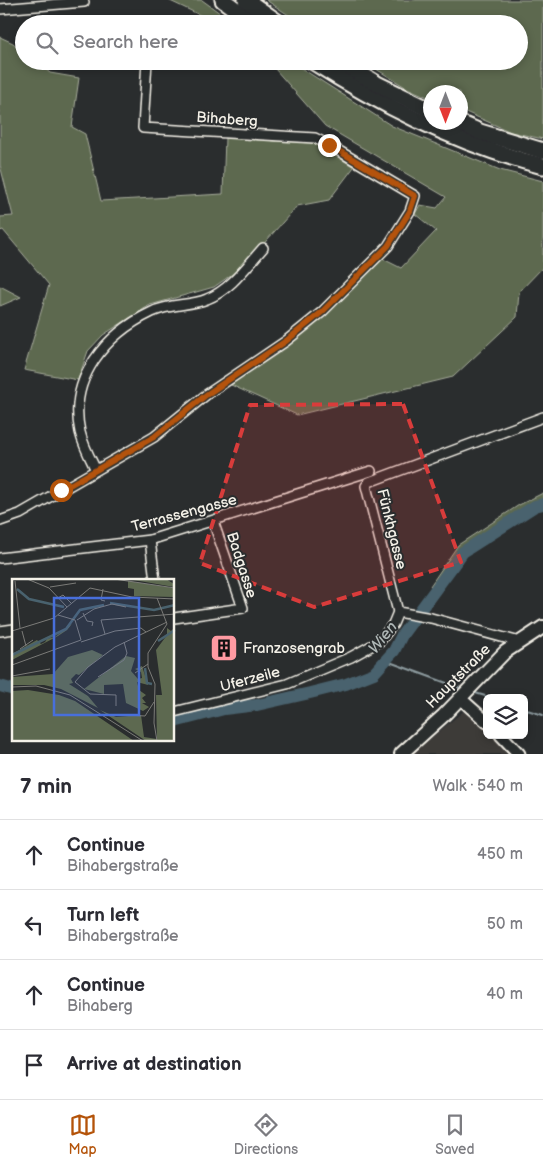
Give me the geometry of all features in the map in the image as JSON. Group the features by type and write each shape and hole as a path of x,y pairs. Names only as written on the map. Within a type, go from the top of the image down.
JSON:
{"highway":[{"path":"223,0 243,15"},
{"path":"246,0 267,15"},
{"path":"327,70 372,98 441,132 509,157 543,166"},
{"path":"354,70 377,84 423,107"},
{"path":"468,127 543,151"}],"main road":[{"name":"Hauptstraße","path":"401,754 505,652 543,627"},
{"path":"465,693 483,717"},
{"path":"505,739 519,754"}],"street":[{"path":"0,9 84,2"},
{"name":"Bihaberg","path":"96,470 154,437 206,395 286,341 322,312 388,246 410,211 415,196 315,138 143,128 146,70"},
{"path":"0,521 20,514 96,470 80,432 78,402 94,357 113,336 152,312 173,304 206,300 232,283 262,248"},
{"name":"Fünkhgasse","path":"403,613 398,603 366,492 369,482 543,417"},
{"name":"Terrassengasse","path":"0,558 150,540 370,471"},
{"name":"Badgasse","path":"175,618 242,608 213,521"},
{"path":"150,540 155,579"},
{"path":"403,613 431,618 520,642"},
{"name":"Uferzeile","path":"175,712 287,684 351,657 380,641 403,613"}],"highlighted area":[{"path":"403,404 461,562 314,607 200,563 250,405"}],"shaded area":[{"path":"466,709 483,724 483,739 498,739 513,754 412,754"}],"green space":[{"path":"168,0 202,0 223,15 200,15"},
{"path":"266,0 543,0 543,139 511,132 468,113 468,85 423,85 423,95 407,88 378,70 528,70 528,15 288,15"},
{"path":"0,37 15,45 15,70 46,70 50,73 79,78 72,127 85,134 101,201 223,194 225,138 315,143 354,167 329,200 297,206 245,265 214,287 150,305 103,335 88,351 78,380 24,370 49,285 3,230 0,231 0,217 13,216 0,165"},
{"path":"276,70 304,70 392,126 500,170 543,181 543,267 519,292 517,317 453,377 297,415 231,385 328,313 383,259 401,268 436,231 415,214 420,205 437,208 446,197 325,126"},
{"path":"0,286 21,297 0,306"},
{"path":"543,493 543,502 534,505 464,548 436,585 430,586 458,545 519,505"}],"waterway":[{"name":"Wien","path":"175,722 224,709 257,705 310,693 346,684 374,673 394,651 402,635 463,552 535,506 543,504"},
{"path":"384,660 463,689"},
{"name":"Wien","path":"0,686 12,689"},
{"path":"472,692 483,695"},
{"path":"528,710 543,715"}],"place":[{"name":"Franzosengrab","path":"224,648"}],"route":[{"path":"61,490 154,437 206,395 286,341 322,312 388,246 410,211 415,196 395,186 329,145"}]}
